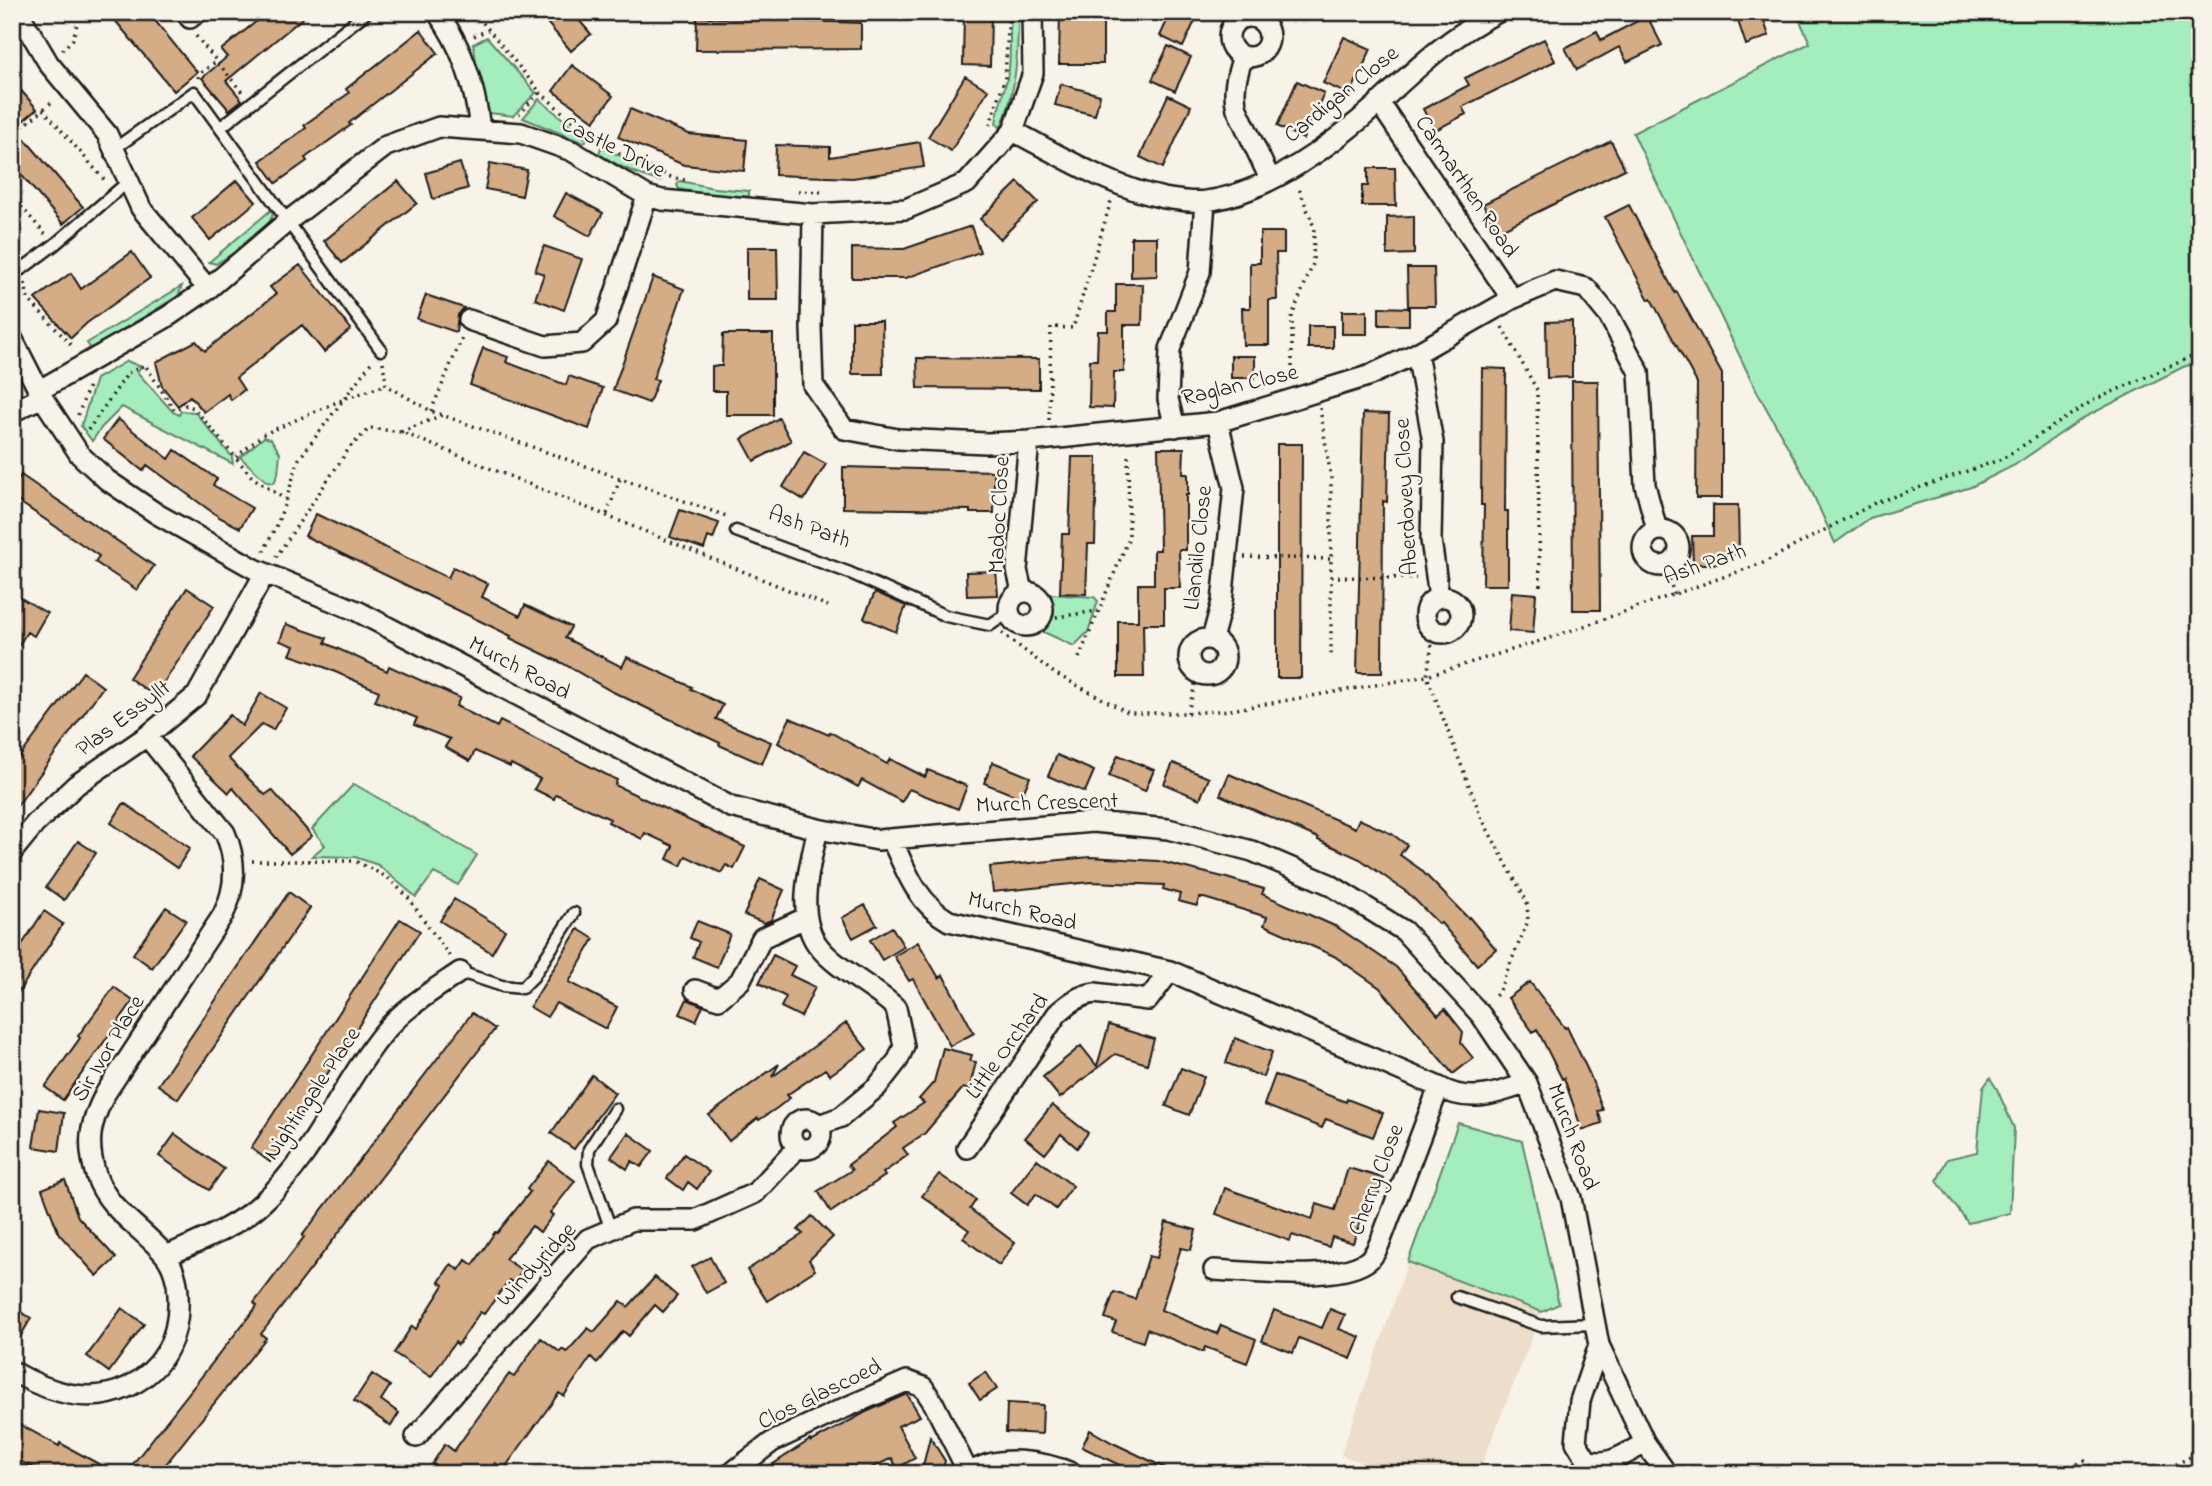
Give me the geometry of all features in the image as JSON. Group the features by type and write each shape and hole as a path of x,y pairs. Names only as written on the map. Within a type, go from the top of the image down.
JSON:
{"street":[{"path":"437,12 463,55 477,103 480,129"},
{"name":"Castle Drive","path":"12,412 208,289 288,220 386,146 439,127 521,133 572,152 647,196 814,215 906,209 967,183 1013,131 1033,73 1031,12"},
{"name":"Cardigan Close","path":"1013,131 1116,182 1164,198 1205,201 1239,192 1270,179 1318,152 1436,50 1471,26 1498,12"},
{"path":"12,13 23,20 49,64 107,134 114,149 122,187 208,289"},
{"path":"1243,56 1234,87 1234,98 1270,179"},
{"name":"Carmarthen Road","path":"1379,102 1512,299"},
{"path":"469,320 545,346 582,343 606,321 647,196"},
{"path":"1175,426 1168,399 1170,349 1200,272 1205,201"},
{"name":"Raglan Close","path":"814,215 811,328 813,385 844,429 898,439 986,443 1029,441 1218,422 1368,376 1417,353 1512,299 1555,281 1586,288 1609,316 1639,372 1645,485 1657,530 1646,537 1642,549 1652,565 1665,566"},
{"name":"Murch Road","path":"12,338 41,394 80,455 107,480 157,514 260,571 357,611 731,807 864,839 892,840 913,887 935,912 948,921 1170,971 1451,1094 1468,1097 1494,1095 1527,1083 1570,1198 1599,1345 1645,1443 1667,1474"},
{"name":"Aberdovey Close","path":"1417,353 1433,442 1431,540 1437,588 1425,615 1434,631 1445,634 1460,624 1461,612 1456,602 1437,588"},
{"name":"Llandilo Close","path":"1212,639 1222,602 1234,488 1218,422"},
{"name":"Madoc Close","path":"1022,591 1017,570 1029,441"},
{"name":"Plas Essyllt","path":"12,852 76,785 146,736 197,695 260,571"},
{"name":"Madoc Close","path":"1008,614 1011,599 1022,591 1036,594 1040,599 1044,605 1042,619"},
{"path":"1008,614 1016,625 1030,627 1042,619"},
{"name":"Llandilo Close","path":"1206,638 1212,639 1225,651 1224,664 1216,673 1210,675 1198,672 1190,663 1189,652 1195,643 1206,638"},
{"name":"Sir Ivor Place","path":"12,1371 36,1384 86,1397 107,1395 145,1377 158,1363 176,1333 179,1314 178,1287 166,1256 103,1194 91,1157 90,1138 93,1116 105,1094 223,915 232,897 233,861 232,847 225,833 146,736"},
{"name":"Murch Crescent","path":"892,840 1093,822 1168,829 1252,851 1329,884 1404,931 1481,1015 1527,1083"},
{"path":"695,990 719,999 740,981 762,939 805,918 809,869 818,829"},
{"name":"Windyridge","path":"416,1437 588,1239 633,1220 695,1220 755,1193 798,1147 815,1147 821,1137 818,1125 841,1117 877,1087 898,1060 904,1046 896,1008 820,949 810,934 805,918"},
{"name":"Little Orchard","path":"967,1147 1057,1014 1066,1006 1086,994 1094,993 1147,1000 1170,971"},
{"name":"Nightingale Place","path":"166,1256 221,1231 261,1204 305,1156 355,1072 382,1034 411,1005 460,972"},
{"name":"Cherry Close","path":"1214,1270 1333,1274 1368,1261 1376,1253 1439,1087"},
{"path":"1599,1345 1580,1401 1576,1442 1595,1469 1645,1443"},
{"name":"Clos Glascoed","path":"730,1474 772,1442 907,1381 923,1387 969,1474"},
{"path":"969,1474 978,1466 1023,1462 1058,1467 1074,1474"}],"lane":[{"path":"221,127 367,12"},
{"path":"114,149 194,92 381,350"},
{"path":"22,269 122,187"},
{"path":"736,531 850,573 946,616 990,625 1008,614"},
{"path":"460,972 502,986 522,988 533,977 574,913"},
{"path":"611,1230 588,1164 589,1149 615,1109"},
{"path":"1457,1297 1541,1326 1595,1324"}],"path":[{"path":"49,64 73,39 80,12"},
{"path":"474,12 540,92 596,141"},
{"path":"988,131 1005,78 1009,12"},
{"path":"191,14 192,30 251,103"},
{"path":"194,92 200,74 217,61"},
{"path":"12,136 69,88"},
{"path":"503,131 540,92"},
{"path":"43,109 122,187"},
{"path":"605,146 671,177 692,182"},
{"path":"1291,167 1314,226 1312,264 1292,316 1292,401"},
{"path":"1049,439 1051,327 1073,328 1116,182"},
{"path":"788,191 832,192"},
{"path":"12,196 54,245"},
{"path":"22,269 28,299 73,347"},
{"path":"1493,310 1537,390 1540,589"},
{"path":"431,411 469,320"},
{"path":"236,457 264,434 344,399 386,385 381,350"},
{"path":"260,571 299,459 381,350"},
{"name":"Ash Path","path":"990,625 1054,673 1129,713 1231,710 1427,676 1550,638 1763,563 1875,503 2002,459 2092,401 2200,353"},
{"path":"84,436 128,373 145,365 175,411 186,405 194,408 253,477 286,500"},
{"path":"76,422 91,381"},
{"name":"Ash Path","path":"386,385 431,411 735,520"},
{"path":"1317,393 1331,478 1331,659"},
{"path":"401,432 442,415"},
{"path":"260,571 294,533 351,447 370,428 401,432 828,606"},
{"path":"1079,658 1129,538 1128,431"},
{"path":"607,514 620,479"},
{"path":"1228,556 1331,559"},
{"path":"1665,566 1674,594"},
{"path":"1331,577 1437,588"},
{"path":"1042,619 1098,611"},
{"path":"1434,631 1427,676 1482,819 1527,902 1528,921 1499,991 1481,1015"},
{"path":"1188,713 1198,672"},
{"path":"233,861 355,861 387,877 407,896 460,972"},
{"path":"2157,1474 2200,1452"},
{"path":"2051,1474 2085,1461 2099,1474"}],"shaded area":[{"path":"1408,1262 1542,1312 1478,1474 1392,1474 1341,1455"}],"green space":[{"path":"1011,12 1018,12 1017,56 1010,99 1001,127 996,124 1009,69"},
{"path":"1796,12 2200,12 2200,362 2183,367 2083,418 2015,465 1971,487 1870,518 1835,543 1807,481 1755,388 1633,133 1810,43"},
{"path":"487,37 536,93 513,116 490,113 481,98 473,44"},
{"path":"539,99 587,139 584,143 523,118"},
{"path":"601,147 660,174 662,178 660,181 652,179 621,166 599,154"},
{"path":"680,181 749,191 749,196 719,197 679,189 677,185"},
{"path":"271,210 273,213 270,220 258,235 216,264 209,262"},
{"path":"182,286 178,296 91,349 87,343"},
{"path":"127,361 141,367 137,372 173,412 179,415 181,411 195,412 232,457 233,464 122,407 92,441 81,426 96,379"},
{"path":"264,437 271,439 280,453 278,474 274,483 267,482 240,457"},
{"path":"1051,594 1094,597 1098,601 1088,632 1074,646 1037,629 1047,625 1054,612"},
{"path":"354,784 477,855 458,885 434,873 416,897 378,865 355,857 312,856 325,845 312,829"},
{"path":"1990,1078 2014,1128 2010,1213 1968,1223 1937,1181 1947,1159 1977,1152 1983,1088"},
{"path":"1458,1123 1522,1141 1559,1304 1542,1312 1408,1262"}],"building":[{"path":"108,12 148,12 197,72 174,91"},
{"path":"268,12 310,12 226,81 242,100 229,110 202,78 227,57 221,50"},
{"path":"538,12 572,12 591,34 571,51"},
{"path":"964,12 991,12 990,66 963,65"},
{"path":"1060,12 1103,12 1103,64 1059,64"},
{"path":"1171,12 1199,12 1183,47 1160,36"},
{"path":"1735,12 1761,12 1769,36 1746,45"},
{"path":"1647,16 1662,45 1627,62 1619,47 1577,70 1565,48 1597,31 1601,40"},
{"path":"697,17 861,23 861,49 696,50"},
{"path":"421,30 438,53 349,123 351,125 305,158 307,161 276,183 260,161 306,128 304,125 349,93 346,89"},
{"path":"1344,37 1371,49 1350,95 1323,83"},
{"path":"1544,39 1555,61 1462,107 1466,114 1434,131 1423,109 1469,85 1465,78"},
{"path":"1168,46 1191,57 1175,91 1152,80"},
{"path":"572,65 613,96 594,121 553,91"},
{"path":"965,76 988,90 951,151 928,137"},
{"path":"12,80 37,109 12,130"},
{"path":"1297,81 1324,93 1303,139 1277,126"},
{"path":"1061,84 1100,95 1095,115 1055,105"},
{"path":"1168,95 1191,106 1163,168 1140,157"},
{"path":"630,109 689,134 747,140 744,171 684,165 618,137"},
{"path":"24,138 83,207 63,224 12,164 12,148"},
{"path":"1611,141 1625,169 1497,232 1483,204"},
{"path":"920,142 924,167 853,178 775,175 776,145 830,147 830,157"},
{"path":"460,163 468,188 433,199 426,173"},
{"path":"490,163 527,170 522,196 485,189"},
{"path":"1368,168 1395,168 1396,206 1362,206 1362,186 1368,186"},
{"path":"237,180 256,202 210,240 192,218"},
{"path":"398,181 417,203 342,263 324,241"},
{"path":"1018,182 1038,202 1000,239 980,219"},
{"path":"566,193 603,213 590,236 554,216"},
{"path":"1629,205 1675,293 1677,292 1722,374 1722,498 1696,498 1697,383 1605,217"},
{"path":"1414,216 1414,254 1387,255 1387,217"},
{"path":"971,226 980,252 906,278 852,278 852,248 904,249"},
{"path":"1260,232 1284,232 1284,253 1276,253 1277,300 1269,300 1269,345 1243,345 1242,308 1250,308 1250,263 1260,263"},
{"path":"1131,237 1157,237 1157,276 1131,277"},
{"path":"544,246 582,259 564,310 535,299 544,274 535,271"},
{"path":"747,247 777,247 778,300 747,300"},
{"path":"132,252 150,278 87,323 71,338 35,299 71,273 81,289"},
{"path":"300,265 351,329 324,352 302,325 236,378 244,390 231,400 228,394 204,412 190,396 178,406 162,386 156,362 196,341 205,351 276,294 270,287"},
{"path":"1407,268 1434,268 1435,306 1408,306"},
{"path":"653,277 684,289 653,379 658,380 649,403 613,390"},
{"path":"1116,284 1143,284 1142,325 1124,325 1124,372 1114,372 1113,408 1089,407 1090,360 1097,360 1098,331 1108,331 1108,312 1116,312"},
{"path":"426,295 464,308 458,315 456,332 417,319"},
{"path":"1379,307 1409,308 1409,325 1379,325"},
{"path":"1342,311 1367,311 1367,334 1342,334"},
{"path":"852,321 882,321 883,374 852,374"},
{"path":"1572,321 1572,377 1547,378 1546,322"},
{"path":"1308,326 1333,326 1333,348 1308,348"},
{"path":"723,334 773,334 773,415 726,415 726,391 712,391 712,366 722,366"},
{"path":"483,348 508,357 506,362 566,385 569,376 603,388 589,429 470,385"},
{"path":"1231,356 1255,356 1255,378 1231,378"},
{"path":"917,358 1039,359 1039,389 918,388"},
{"path":"1482,368 1506,369 1505,511 1508,511 1508,585 1483,585"},
{"path":"1572,381 1598,381 1600,610 1573,610"},
{"path":"1363,413 1389,414 1387,502 1383,501 1382,673 1357,673"},
{"path":"779,418 791,441 754,461 742,439"},
{"path":"118,419 169,459 175,450 217,479 213,485 252,508 240,528 219,517 147,465 143,471 103,439"},
{"path":"1277,444 1302,444 1301,678 1277,678"},
{"path":"1158,448 1184,448 1183,474 1188,474 1188,495 1186,550 1179,550 1180,588 1164,588 1164,624 1143,624 1144,677 1118,677 1118,621 1138,621 1138,584 1154,584 1154,550 1160,550"},
{"path":"804,452 826,464 804,500 783,487"},
{"path":"1072,457 1097,457 1095,544 1088,544 1086,594 1060,593 1062,534 1069,534"},
{"path":"843,467 994,471 994,513 970,513 970,510 843,508"},
{"path":"21,475 154,566 137,590 95,562 99,556 12,497 12,488"},
{"path":"1713,505 1738,505 1739,554 1717,555 1717,564 1693,564 1692,536 1713,536"},
{"path":"680,510 719,523 713,539 708,537 704,549 670,537"},
{"path":"316,514 448,578 453,567 488,584 482,597 520,616 525,605 571,627 565,638 622,667 627,657 692,687 691,689 723,705 716,719 771,742 762,764 611,691 510,638 511,636 305,536"},
{"path":"996,571 998,595 967,596 966,572"},
{"path":"187,588 214,606 155,696 129,678"},
{"path":"875,592 906,606 896,632 864,618"},
{"path":"1512,592 1536,594 1533,633 1509,631"},
{"path":"12,593 47,613 34,636 27,632 12,656"},
{"path":"286,624 327,638 325,643 387,671 389,666 460,698 456,706 497,727 500,721 617,780 615,785 745,847 734,869 726,865 721,873 686,856 681,866 667,859 673,846 645,833 642,839 608,822 610,819 556,794 554,799 534,789 540,779 511,764 510,767 475,751 470,761 445,747 450,739 414,725 417,718 375,701 379,691 290,655 294,646 280,641"},
{"path":"83,672 103,687 12,813 12,767"},
{"path":"261,693 286,708 273,730 262,724 228,758 265,795 272,790 312,836 290,854 233,788 229,793 190,756 230,715 242,726"},
{"path":"790,718 829,735 830,732 887,764 890,759 925,777 928,770 967,786 958,809 909,789 902,802 862,780 858,787 778,743"},
{"path":"1057,755 1094,771 1085,792 1048,776"},
{"path":"1118,755 1154,770 1145,791 1109,776"},
{"path":"993,762 1030,777 1021,798 984,783"},
{"path":"1173,763 1209,778 1200,799 1164,784"},
{"path":"1229,774 1355,828 1359,819 1392,834 1407,845 1400,855 1420,869 1469,917 1496,949 1477,965 1441,923 1408,893 1360,859 1220,795"},
{"path":"124,803 190,848 177,868 111,823"},
{"path":"78,841 96,853 64,900 46,887"},
{"path":"1090,857 1158,861 1223,877 1264,889 1262,894 1337,927 1396,967 1438,1015 1445,1009 1463,1032 1461,1043 1473,1058 1453,1074 1380,988 1334,956 1264,925 1267,917 1204,898 1199,898 1197,906 1178,901 1180,894 1163,889 1164,885 1091,882 993,892 990,867"},
{"path":"760,879 784,890 771,920 764,923 744,915"},
{"path":"289,892 310,908 178,1099 158,1085"},
{"path":"454,899 505,930 492,953 440,921"},
{"path":"865,905 877,925 853,938 842,918"},
{"path":"166,907 186,920 152,968 133,954"},
{"path":"44,911 63,924 12,1002 12,960"},
{"path":"400,919 420,931 270,1162 251,1148"},
{"path":"697,921 730,934 717,967 693,957 699,942 690,938"},
{"path":"892,927 904,947 882,960 870,940"},
{"path":"578,929 594,939 569,982 617,1007 606,1029 556,1003 547,1017 530,1007"},
{"path":"918,942 939,978 943,975 974,1033 950,1046 913,979 909,981 894,956"},
{"path":"773,955 795,966 790,975 815,987 801,1017 781,1007 786,997 759,983"},
{"path":"1530,982 1565,1028 1567,1027 1603,1110 1598,1111 1602,1123 1582,1130 1564,1078 1562,1079 1537,1029 1533,1032 1508,998"},
{"path":"114,987 133,1001 63,1100 45,1087"},
{"path":"687,999 703,1006 696,1021 680,1014"},
{"path":"472,1013 495,1029 261,1334 266,1338 158,1474 125,1474 257,1306 254,1303 304,1237 302,1236"},
{"path":"846,1023 867,1049 830,1075 825,1069 787,1095 790,1098 777,1108 759,1120 758,1118 729,1141 709,1115 779,1064 772,1077"},
{"path":"1109,1025 1154,1039 1147,1064 1115,1054 1060,1098 1043,1077 1081,1046 1097,1066"},
{"path":"1235,1038 1272,1052 1263,1077 1226,1063"},
{"path":"943,1048 972,1055 970,1061 976,1062 969,1090 963,1088 925,1133 903,1148 908,1155 883,1173 885,1176 831,1212 818,1191 852,1170 848,1165 897,1127 894,1123 924,1103 919,1099 934,1082"},
{"path":"1181,1068 1204,1077 1189,1115 1166,1106"},
{"path":"592,1075 615,1093 574,1149 551,1133"},
{"path":"1275,1075 1383,1113 1373,1137 1326,1119 1322,1128 1264,1105"},
{"path":"1052,1105 1088,1133 1077,1148 1061,1134 1045,1154 1025,1138"},
{"path":"39,1109 64,1113 59,1151 33,1147"},
{"path":"628,1133 653,1151 641,1167 632,1161 627,1169 611,1157"},
{"path":"175,1134 224,1169 209,1190 159,1156"},
{"path":"684,1154 709,1172 697,1189 688,1182 683,1190 667,1178"},
{"path":"1037,1159 1073,1186 1056,1209 1036,1194 1027,1205 1011,1193"},
{"path":"549,1161 575,1181 550,1213 553,1215 540,1232 532,1226 505,1259 522,1270 514,1283 509,1280 484,1314 480,1312 458,1345 455,1342 431,1377 394,1353 412,1326 416,1329 444,1285 439,1282 451,1264 459,1270 466,1260 473,1265 495,1232 497,1233 530,1192 527,1189"},
{"path":"1348,1168 1383,1178 1378,1195 1370,1193 1353,1243 1332,1237 1329,1247 1292,1235 1290,1241 1216,1214 1225,1188 1312,1219 1317,1204 1335,1210"},
{"path":"939,1174 976,1200 970,1209 1015,1243 999,1265 963,1238 969,1230 922,1196"},
{"path":"65,1180 78,1217 116,1258 97,1276 59,1234 42,1189"},
{"path":"812,1216 833,1237 809,1260 815,1270 767,1301 747,1270 803,1234 798,1230"},
{"path":"1166,1222 1196,1230 1191,1250 1181,1248 1161,1310 1217,1334 1221,1325 1256,1339 1247,1363 1205,1347 1203,1352 1147,1329 1143,1342 1112,1332 1116,1322 1105,1318 1114,1292 1135,1299 1149,1256 1157,1258"},
{"path":"710,1257 724,1283 706,1293 692,1267"},
{"path":"655,1277 677,1296 663,1312 655,1305 629,1336 623,1331 597,1363 591,1357 564,1396 559,1393 504,1469 495,1463 488,1474 446,1474 432,1464 445,1444 454,1451 509,1374 514,1377 541,1338 560,1352 562,1349 567,1352 588,1328 594,1332 621,1301 628,1307"},
{"path":"12,1307 31,1318 12,1351"},
{"path":"122,1308 144,1324 109,1372 87,1356"},
{"path":"1330,1309 1345,1315 1339,1329 1360,1337 1351,1359 1299,1338 1293,1353 1262,1341 1274,1310 1322,1328"},
{"path":"986,1372 997,1389 980,1400 969,1383"},
{"path":"372,1374 390,1386 381,1400 399,1413 391,1426 354,1401"},
{"path":"907,1394 920,1416 898,1426 915,1458 897,1468 892,1458 859,1474 758,1474 810,1440 811,1442 866,1412"},
{"path":"1007,1403 1043,1405 1042,1434 1006,1432"},
{"path":"12,1420 117,1474 47,1474 12,1457"},
{"path":"1090,1430 1178,1474 1138,1474 1082,1447"},
{"path":"930,1437 945,1461 941,1474 921,1474"}]}
